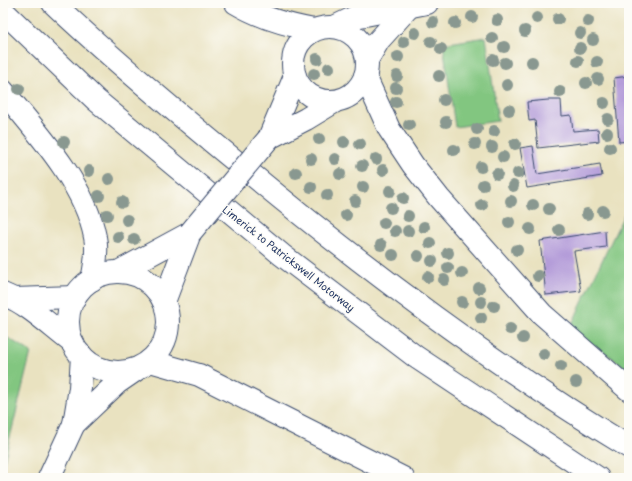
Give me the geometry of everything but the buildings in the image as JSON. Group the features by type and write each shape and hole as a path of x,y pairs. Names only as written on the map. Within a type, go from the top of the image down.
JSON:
{"main road":[{"path":"53,3 153,93 365,266 501,364 629,447"},
{"path":"236,3 254,13 279,22 324,29 346,30 356,38 364,48 366,68 389,129 413,165 439,198 542,314 629,390"},
{"path":"334,102 321,101 310,96 300,87 294,76 292,65 294,55 298,45 305,36 355,17 418,6"},
{"path":"269,138 306,119 334,102 353,94 360,86 366,68 379,40 418,6"},
{"name":"Limerick to Patrickswell Motorway","path":"3,11 96,100 282,255 416,357 598,478"},
{"path":"164,302 190,233 269,138 294,76"},
{"path":"3,91 36,131 76,186 88,211 96,239 96,260 92,280"},
{"path":"118,272 190,233"},
{"path":"49,478 74,424 80,388 77,350 69,328 69,312 75,297 82,288 92,280 104,274 118,272 132,274 145,280 156,290 164,302 168,318 167,334 161,349 143,365 117,383 74,424"},
{"path":"9,296 75,297"},
{"path":"9,296 41,317 93,366 107,371 122,373 143,365 199,375 403,478"}],"green space":[{"path":"486,37 498,121 455,127 443,44"},
{"path":"629,204 629,370 570,328"},
{"path":"3,335 31,352 3,466"}]}
